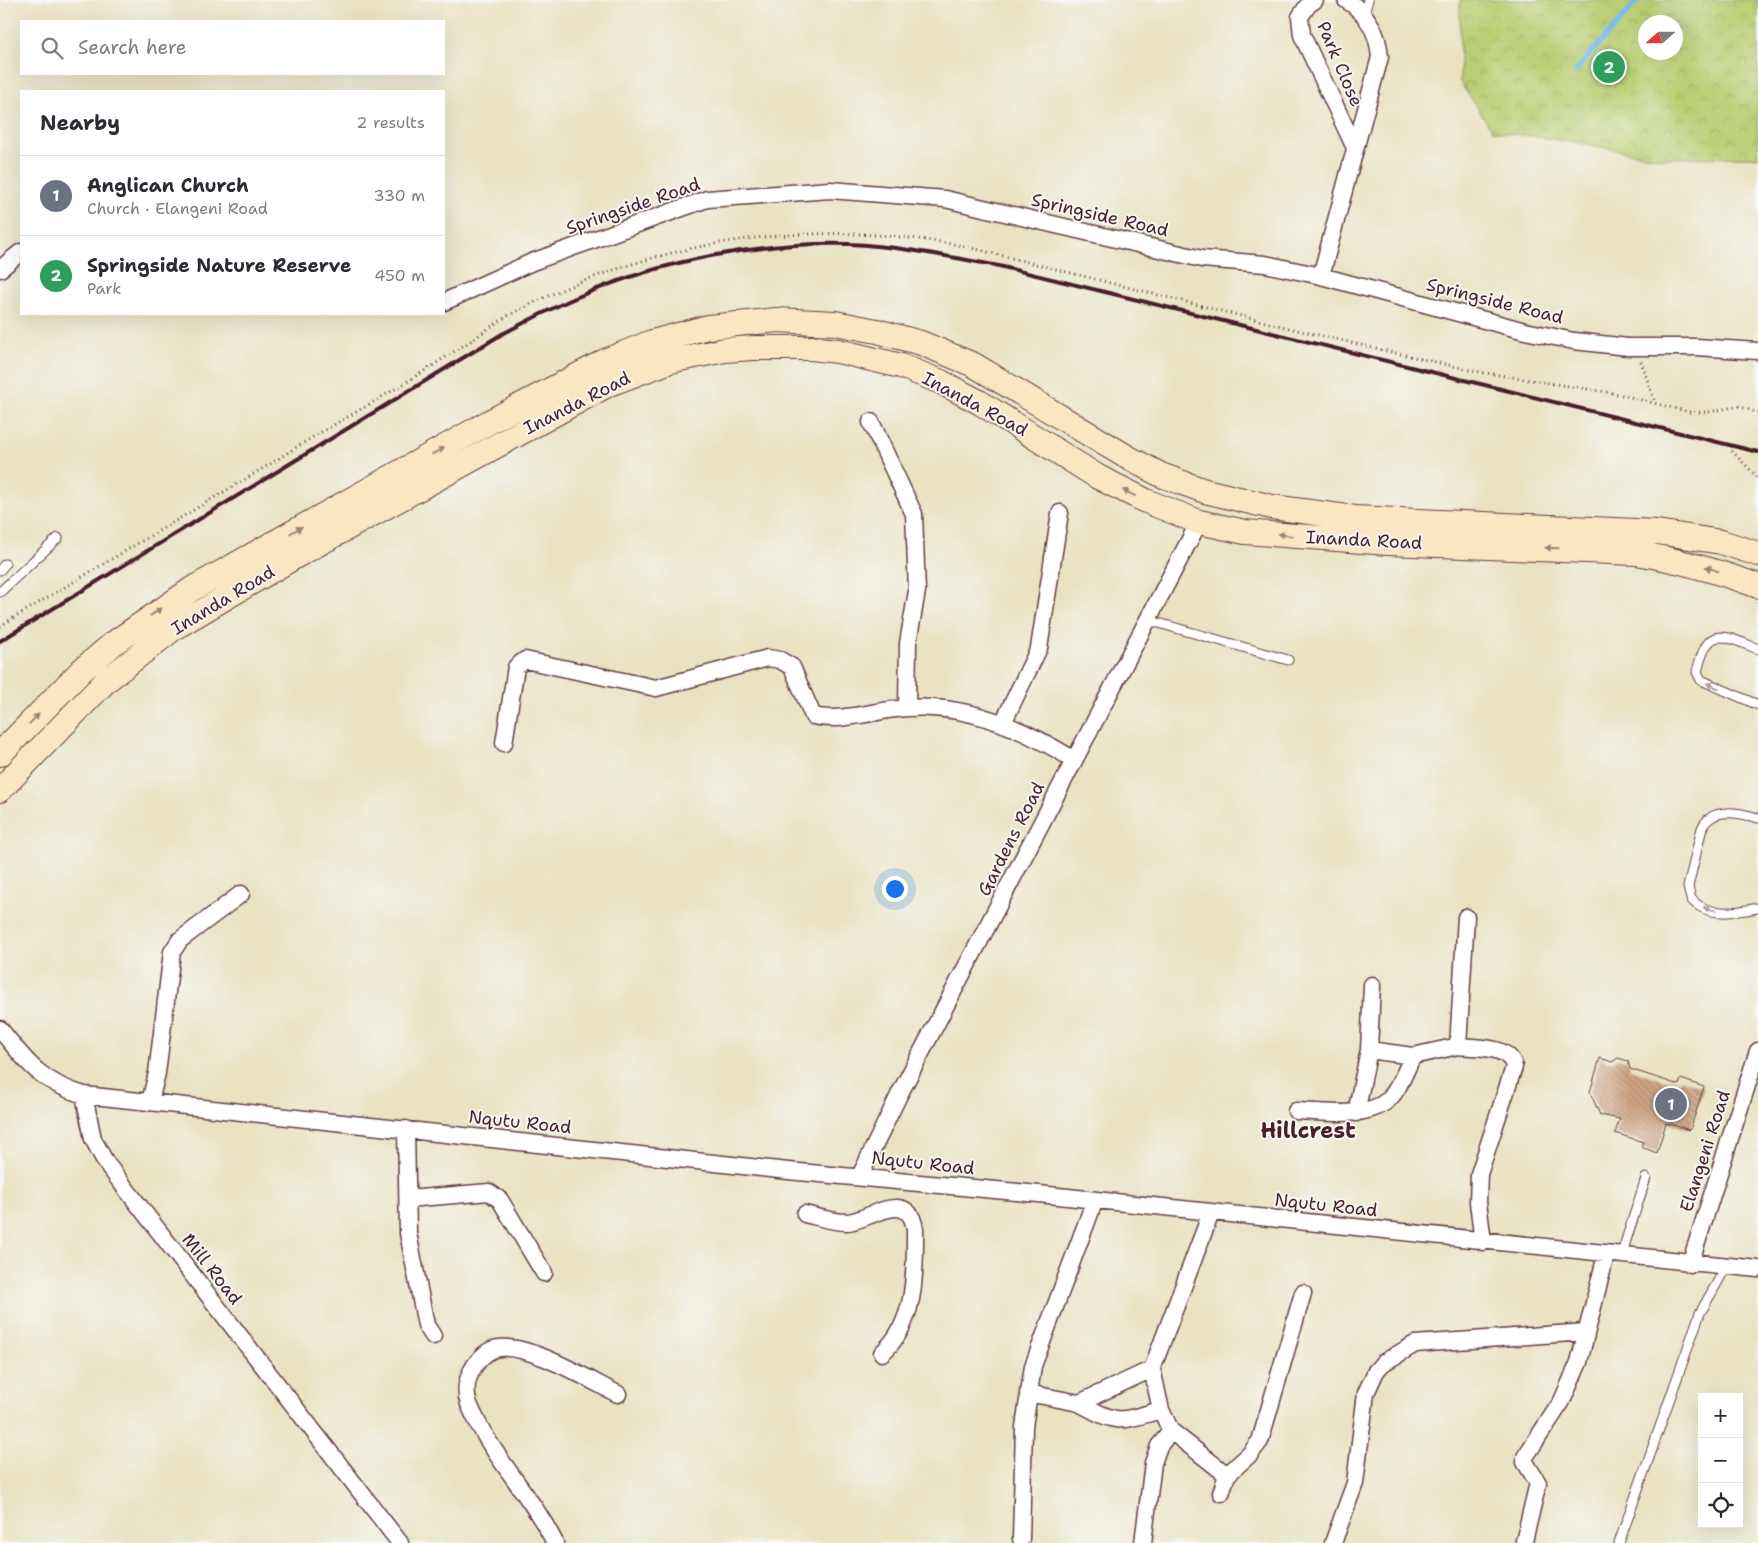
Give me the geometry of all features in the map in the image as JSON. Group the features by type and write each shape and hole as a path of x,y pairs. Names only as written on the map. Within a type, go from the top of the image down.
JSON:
{"main road":[{"name":"Inanda Road","path":"0,754 82,670 114,643 192,589 483,426 605,361 652,342 708,328 777,320 835,324 877,331 920,343 974,365 1127,457 1161,475 1206,491 1272,507 1355,518 1657,532 1721,542 1758,554"},
{"name":"Inanda Road","path":"0,790 106,680 174,628 298,555 609,384 670,361 725,350 779,347 838,351 882,360 941,382 1007,419 1098,477 1146,501 1199,522 1245,532 1378,542 1636,553 1676,559 1709,568 1758,586"}],"street":[{"name":"Park Close","path":"1315,0 1308,5 1300,17 1302,35 1355,148"},
{"name":"Park Close","path":"1321,276 1380,56 1376,35 1366,7 1346,0"},
{"name":"Springside Road","path":"445,302 532,262 708,199 830,190 945,199 1202,260 1265,264 1321,276 1525,331 1574,341 1630,347 1696,347 1758,351"},
{"path":"0,269 20,253"},
{"path":"871,422 914,514 917,590 908,643 907,708"},
{"path":"1003,723 1039,648 1060,513"},
{"name":"Gardens Road","path":"860,1176 904,1086 1199,522"},
{"path":"504,743 516,667 524,660 656,688 768,658 780,660 792,667 813,716 826,719 907,708 943,707 1003,723 1054,747 1074,760"},
{"path":"150,1102 157,1073 172,952 180,940 241,894"},
{"path":"1458,1046 1466,917"},
{"path":"1356,1113 1369,1050 1372,985"},
{"path":"0,1029 23,1058 45,1079 68,1091 84,1095"},
{"path":"1369,1050 1413,1056 1458,1046 1502,1052 1508,1055 1514,1067 1479,1174 1478,1202 1483,1242"},
{"name":"Elangeni Road","path":"1690,1264 1758,1051"},
{"path":"1296,1111 1356,1113 1388,1100 1413,1056"},
{"name":"Nqutu Road","path":"84,1095 788,1171 860,1176 1690,1264 1758,1269"},
{"name":"Mill Road","path":"84,1095 93,1139 106,1163 400,1543"},
{"path":"406,1129 408,1233 426,1325 433,1336"},
{"path":"898,1204 907,1181"},
{"path":"408,1199 489,1192 500,1200 544,1273"},
{"path":"1021,1539 1024,1436 1028,1393 1033,1366 1095,1200"},
{"path":"804,1214 847,1222 898,1204"},
{"path":"882,1353 892,1344 902,1327 913,1295 914,1224 898,1204"},
{"path":"1212,1213 1152,1369 1161,1410 1170,1431 1228,1475"},
{"path":"1524,1541 1538,1483 1525,1462 1525,1457 1568,1390 1580,1362 1598,1281 1614,1255"},
{"path":"1221,1493 1228,1475 1250,1454 1260,1441 1303,1293"},
{"path":"1333,1543 1355,1483 1366,1393 1371,1380 1383,1363 1415,1344 1586,1332"},
{"path":"555,1543 488,1440 476,1418 466,1392 470,1373 482,1355 498,1348 523,1351 548,1359 618,1394"},
{"path":"1079,1403 1152,1369"},
{"path":"1028,1393 1079,1403 1112,1420 1127,1420 1161,1410"},
{"path":"1143,1543 1153,1463 1159,1446 1170,1431"}],"lane":[{"path":"0,592 58,538"},
{"path":"1148,620 1288,660"},
{"path":"1758,649 1730,638 1712,638 1700,660 1697,672 1702,680 1758,705"},
{"path":"1758,818 1734,812 1707,820 1702,828 1688,886 1691,899 1706,908 1735,913 1758,908"},
{"path":"1614,1255 1646,1178"},
{"path":"1618,1543 1700,1313 1726,1267"}],"path":[{"path":"1630,347 1640,359 1656,403"},
{"path":"1732,451 1758,478"}],"green space":[{"path":"1460,0 1758,0 1758,157 1661,158 1574,142 1493,131 1460,82"}],"building":[{"path":"1600,1058 1612,1062 1618,1058 1628,1061 1630,1069 1679,1085 1681,1079 1704,1087 1690,1130 1666,1123 1657,1153 1641,1147 1643,1142 1615,1133 1620,1119 1600,1115 1590,1092"}],"waterway":[{"path":"1575,71 1639,0"}],"railway":[{"path":"0,641 502,334 541,314 612,283 645,272 712,256 780,246 815,244 868,245 924,252 999,266 1758,452"}],"place":[{"name":"Springside Nature Reserve","path":"1609,67"},
{"name":"Anglican Church","path":"1671,1104"}],"district":[{"name":"Hillcrest","path":"1308,1130"}]}
